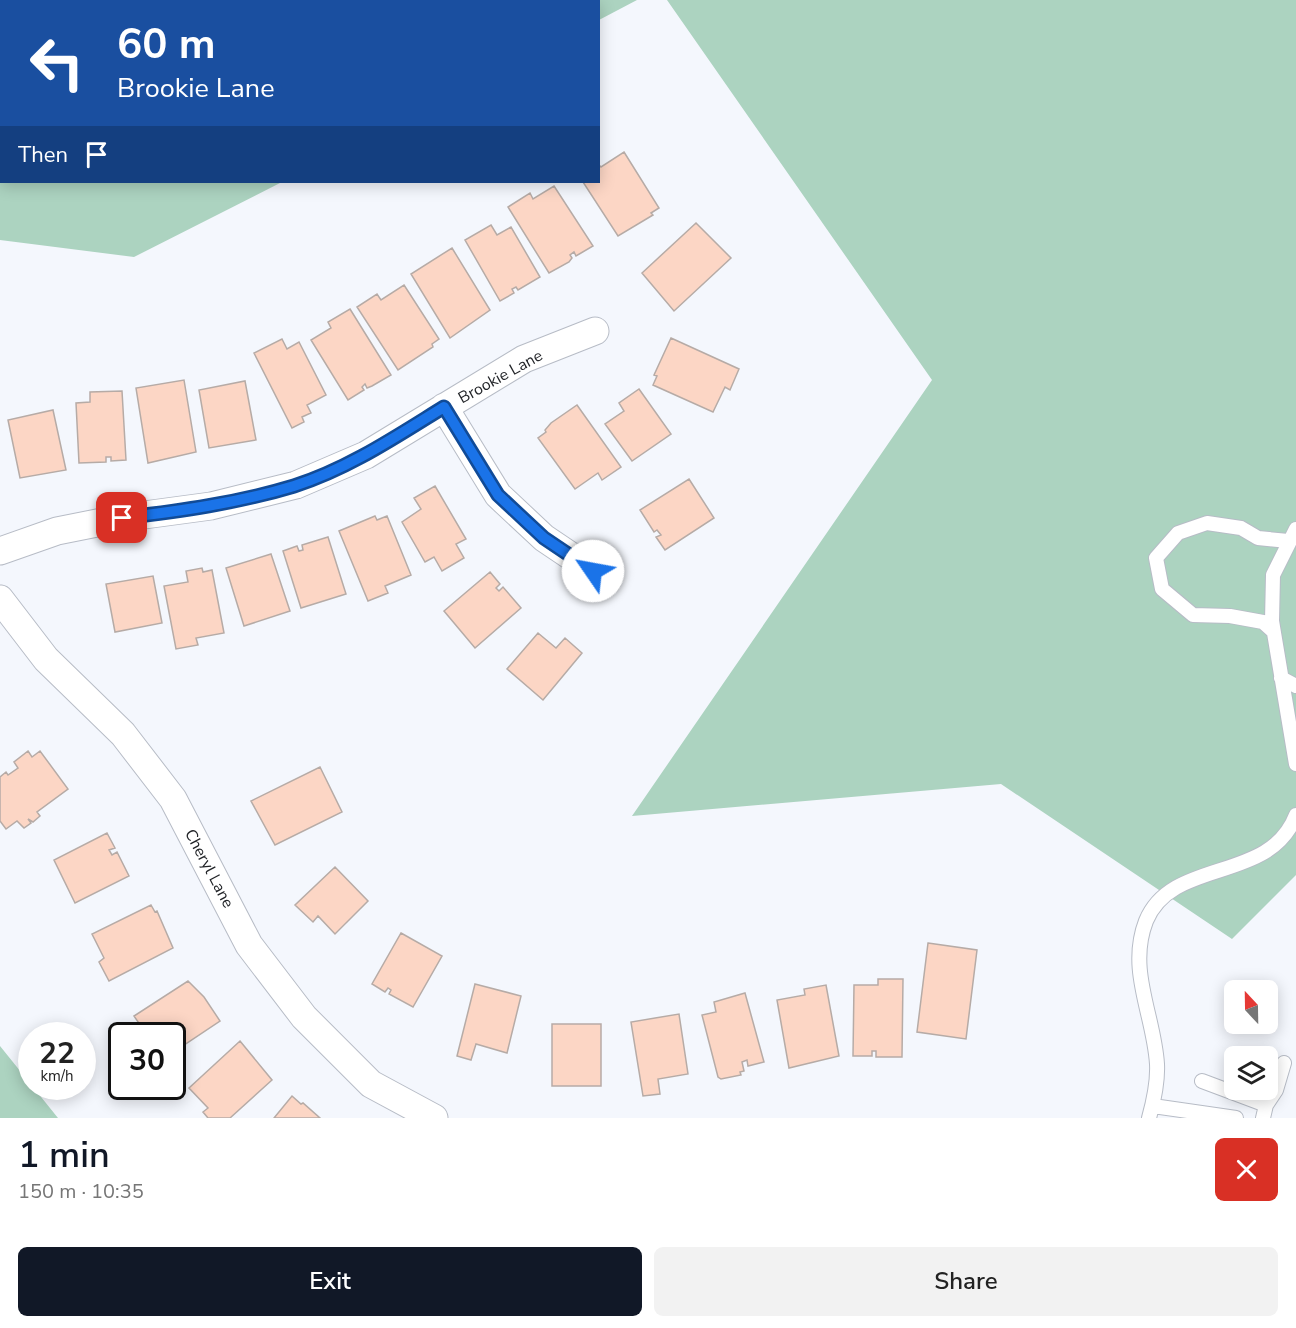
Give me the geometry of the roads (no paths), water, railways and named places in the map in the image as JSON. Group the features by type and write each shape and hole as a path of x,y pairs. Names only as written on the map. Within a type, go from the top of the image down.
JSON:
{"street":[{"name":"Brookie Lane","path":"0,551 57,531 122,518 211,506 296,485 366,455 524,359 595,331"},
{"path":"444,407 498,495 544,538 593,571"},
{"name":"Cheryl Lane","path":"0,598 46,659 123,734 173,799 249,945 304,1017 371,1084 434,1118"}],"lane":[{"path":"1273,631 1263,622 1230,616 1193,615 1162,589 1156,558 1178,533 1207,523 1241,528 1258,538 1292,535"},
{"path":"1292,535 1273,574 1273,631 1296,764"},
{"path":"1281,678 1296,686"},
{"path":"1236,1118 1151,1112 1157,1062 1140,983 1139,955 1146,920 1158,902 1175,887 1227,870 1270,850 1290,831 1296,815"},
{"path":"1202,1081 1264,1111 1276,1090 1284,1063"}]}
